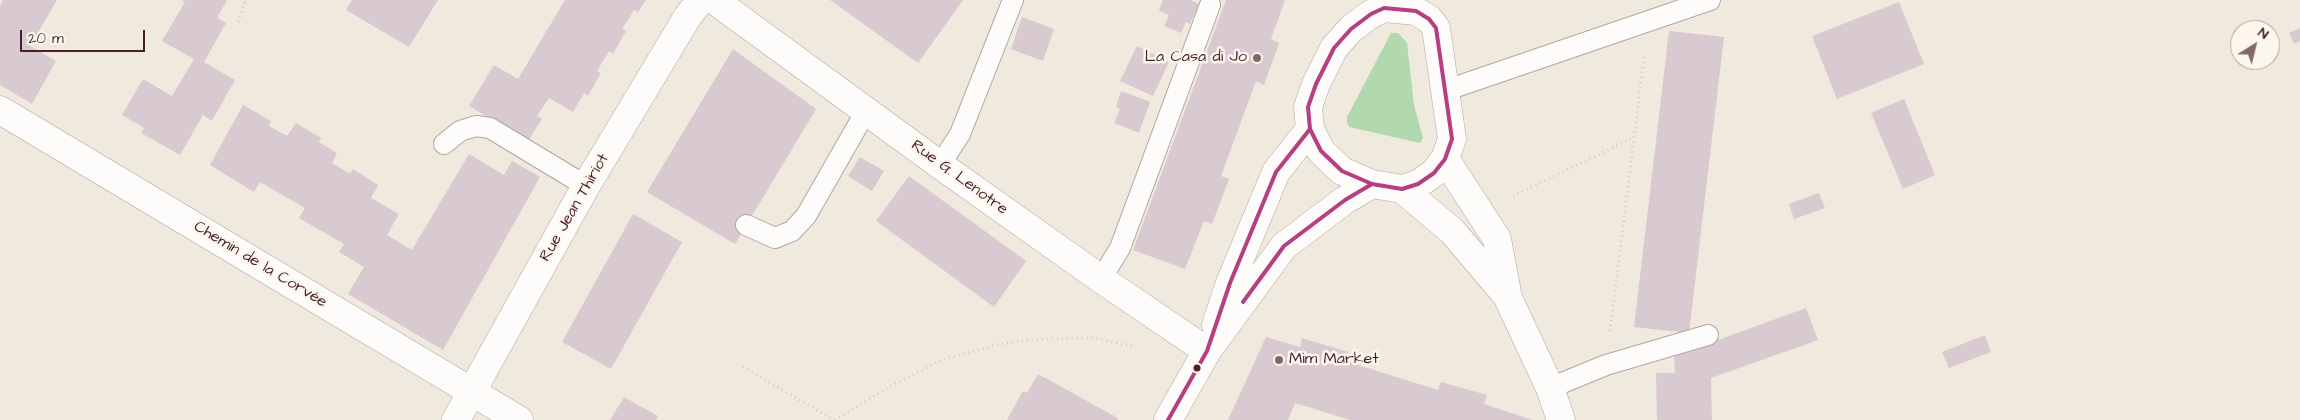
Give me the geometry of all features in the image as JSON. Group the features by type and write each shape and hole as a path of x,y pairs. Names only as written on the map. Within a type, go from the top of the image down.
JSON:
{"street":[{"name":"Rue Jean Thiriot","path":"456,420 586,186 688,16 701,0"},
{"name":"Rue G. Lenotre","path":"714,0 940,165 1101,279 1207,351"},
{"path":"1373,7 1430,10 1436,28 1452,139 1445,159 1434,173 1418,184 1402,189 1372,184 1342,171 1321,152 1310,129 1308,107 1324,66 1334,48 1373,7"},
{"name":"Chemin de la Corvée","path":"0,110 519,420"},
{"path":"1207,351 1230,283 1276,172 1310,129"},
{"path":"1445,159 1497,239 1508,298 1550,388 1561,420"},
{"path":"1168,420 1207,351 1284,246 1345,200 1372,184"},
{"path":"1402,189 1452,231 1508,298"}],"lane":[{"path":"940,165 960,134 1013,0"},
{"path":"1444,91 1710,0"},
{"path":"1101,279 1120,248 1210,5"},
{"path":"746,225 775,238 792,231 806,216 866,111"},
{"path":"444,144 460,131 476,126 490,128 586,186"},
{"path":"1550,388 1606,365 1708,334"}],"path":[{"path":"238,22 245,0"},
{"path":"1606,365 1645,51 1637,25"},
{"path":"1480,212 1634,138"},
{"path":"743,367 834,420 889,387 942,360 999,344 1040,339 1094,338 1140,348 1160,319"}],"green space":[{"path":"1391,33 1398,33 1407,43 1414,105 1423,138 1420,143 1349,127 1347,122 1347,117"}],"building":[{"path":"3,0 57,0 30,46 56,61 32,104 0,85 0,6"},
{"path":"181,0 227,0 217,18 226,23 204,62 235,80 212,121 203,115 180,155 141,133 144,128 122,115 143,79 172,96 194,59 162,41 185,2"},
{"path":"352,0 438,0 409,47 346,10"},
{"path":"565,0 646,0 638,12 634,10 622,29 626,31 613,54 609,51 597,71 601,73 588,96 584,93 573,112 549,98 537,116 542,119 528,141 469,106 494,65 518,79"},
{"path":"830,0 963,0 918,63"},
{"path":"1163,0 1190,0 1199,4 1190,24 1186,22 1181,33 1164,26 1169,15 1159,10"},
{"path":"1226,0 1285,0 1271,39 1279,43 1264,85 1256,81 1221,176 1229,179 1212,224 1204,221 1185,269 1133,250"},
{"path":"1899,2 1924,64 1837,99 1812,36"},
{"path":"1022,17 1054,29 1043,61 1011,49"},
{"path":"2300,28 2300,41 2294,44 2289,33"},
{"path":"1669,31 1724,37 1689,333 1634,327"},
{"path":"1137,46 1169,62 1153,96 1120,81"},
{"path":"733,49 816,109 735,244 647,192"},
{"path":"1121,91 1150,102 1139,133 1114,123 1120,109 1116,107"},
{"path":"1904,99 1935,175 1903,189 1871,113"},
{"path":"243,105 271,121 269,126 287,136 296,123 321,138 319,142 337,153 332,163 350,174 353,169 378,185 371,198 399,214 387,235 412,250 469,154 504,175 512,161 540,177 443,350 348,294 364,267 339,252 344,244 299,218 305,208 260,182 254,192 210,165"},
{"path":"860,157 884,171 872,191 848,176"},
{"path":"909,176 1026,261 994,307 876,221"},
{"path":"1819,193 1825,208 1794,219 1789,204"},
{"path":"633,214 682,242 611,369 562,342"},
{"path":"1806,308 1818,340 1711,378 1712,420 1657,420 1656,373 1675,373 1674,356"},
{"path":"1985,335 1991,352 1949,368 1942,352"},
{"path":"1266,337 1300,347 1302,338 1348,352 1345,361 1438,390 1441,382 1487,395 1484,404 1533,420 1350,420 1295,403 1288,420 1228,420"},
{"path":"1038,374 1118,418 1117,420 1007,420 1023,391 1027,393"},
{"path":"624,397 658,416 656,420 610,420"}],"transit line":[{"path":"1384,8 1416,11 1429,19 1436,28 1452,139 1445,159 1434,173 1418,184 1402,189 1372,184 1342,171 1321,151 1310,129 1308,107 1316,84 1334,48 1351,29 1371,14 1384,8"},
{"path":"1168,420 1207,351 1230,283 1276,172 1310,129"},
{"path":"1243,302 1284,246 1345,200 1372,184"}],"place":[{"name":"La Casa di Jo","path":"1257,58"},
{"name":"Mim Market","path":"1279,360"}]}
